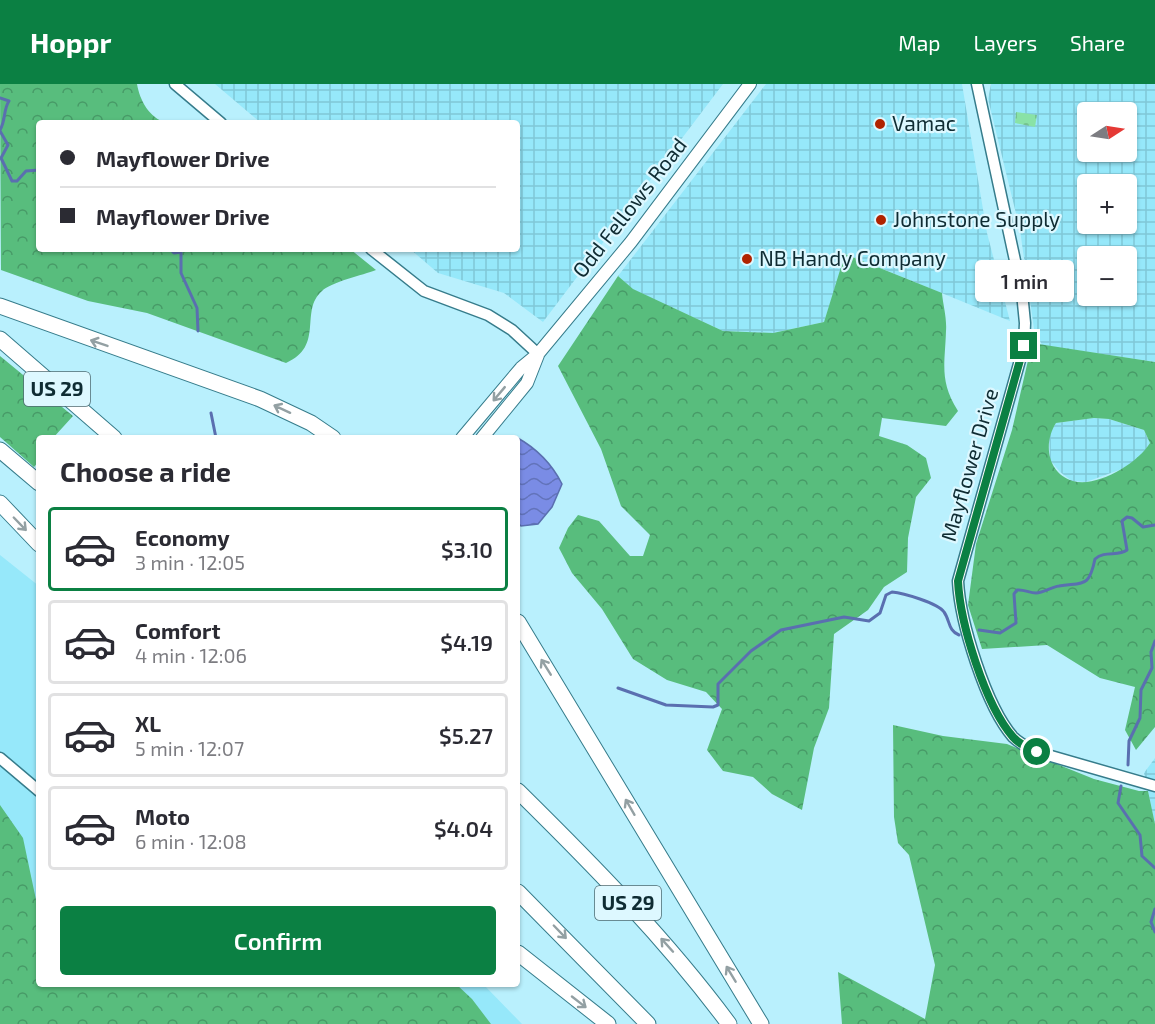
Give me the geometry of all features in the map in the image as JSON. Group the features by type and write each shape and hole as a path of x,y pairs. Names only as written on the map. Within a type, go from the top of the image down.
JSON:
{"highway":[{"path":"0,306 260,399 311,423 329,435"},
{"name":"US 29","path":"0,339 111,435"},
{"path":"0,450 36,480"},
{"path":"0,503 36,541"},
{"path":"520,625 761,1024"},
{"name":"US 29","path":"520,793 605,878 670,948 729,1024"},
{"path":"520,894 648,1024"},
{"path":"520,955 608,1024"}],"main road":[{"name":"Odd Fellows Road","path":"465,435 521,368 538,354 632,242 750,84"},
{"name":"Odd Fellows Road","path":"484,435 527,383 538,354"}],"street":[{"path":"175,84 217,120"},
{"name":"Mayflower Drive","path":"977,84 1022,293 1025,323 1024,346 958,581 960,603 968,637 1001,718 1014,738 1022,745 1037,752 1155,786"},
{"path":"375,252 424,291 488,315 512,330 538,354"},
{"path":"0,758 36,788"}],"shaded area":[{"path":"215,84 723,84 543,322 504,293 438,273 414,252 520,252 520,120 257,120"},
{"path":"766,84 962,84 987,233 1010,321 846,254 824,322 773,333 723,331 632,289 618,276"},
{"path":"991,84 1155,84 1155,362 1042,345 1034,329 1020,230 988,99"},
{"path":"1094,418 1109,419 1144,430 1150,443 1142,456 1122,469 1086,482 1072,481 1050,460 1049,434 1056,423"},
{"path":"0,555 36,584 36,987 486,987 522,1024 0,1024"},
{"path":"1155,758 1155,824 1144,773"}],"green space":[{"path":"0,84 137,84 146,108 160,120 36,120 36,252 354,252 376,270 340,282 322,291 315,299 312,308 305,347 298,356 286,363 147,313 88,301 1,270"},
{"path":"1016,112 1037,115 1035,127 1015,123"},
{"path":"845,254 942,293 946,326 944,372 948,390 958,411 946,426 882,418 879,436 907,445 926,458 931,478 916,497 908,538 907,572 884,587 868,610 834,634 829,708 814,748 802,810 772,794 753,777 723,771 707,750 722,709 706,692 667,680 633,659 602,609 572,573 559,548 568,528 578,515 599,521 630,556 643,556 650,535 621,506 601,449 558,366 618,276 633,289 723,331 773,333 824,322"},
{"path":"1032,343 1155,362 1155,727 1136,750 1125,730 1135,687 1100,678 1047,645 982,649 968,605 976,544 1012,430","holes":["1094,418 1109,419 1144,430 1150,443 1127,466 1105,477 1083,482 1064,477 1053,464 1050,456 1050,439 1056,423"]},
{"path":"0,356 73,416 56,435 36,435 36,465 34,467 0,437"},
{"path":"893,725 943,736 1007,744 1094,779 1139,791 1148,791 1155,824 1155,1024 842,1024 838,972 925,1019 935,965 909,855 898,843 894,817"},
{"path":"0,805 23,838 36,900 36,987 459,987 472,999 491,1024 0,1024"}],"water":[{"path":"520,440 543,457 562,484 552,507 538,524 521,526"}],"waterway":[{"path":"0,98 9,101 0,130"},
{"path":"0,131 8,145 1,158 12,181 17,181 26,171 36,170"},
{"path":"173,252 181,252"},
{"path":"181,252 181,273 197,308 198,331"},
{"path":"211,413 215,435"},
{"path":"979,630 1000,633 1016,623 1014,594 1017,590 1039,593 1084,582 1088,579 1095,559 1099,556 1127,550 1122,521 1127,517 1132,518 1143,527 1155,525"},
{"path":"618,688 666,705 713,707 718,705 718,684 751,651 781,630 844,617 869,621 880,613 886,595 892,592 935,605 944,612 953,631 959,635"},
{"path":"1128,765 1129,741 1140,718 1141,690 1152,668 1151,652 1155,641"},
{"path":"1121,786 1118,803 1140,835 1142,856 1155,868"},
{"path":"1155,909 1151,922 1155,932"}],"place":[{"name":"Vamac","path":"880,124"},
{"name":"Johnstone Supply","path":"881,220"},
{"name":"NB Handy Company","path":"747,259"}],"route":[{"path":"1024,346 958,581 960,603 968,637 992,699 1014,738 1022,745 1037,752"}]}
